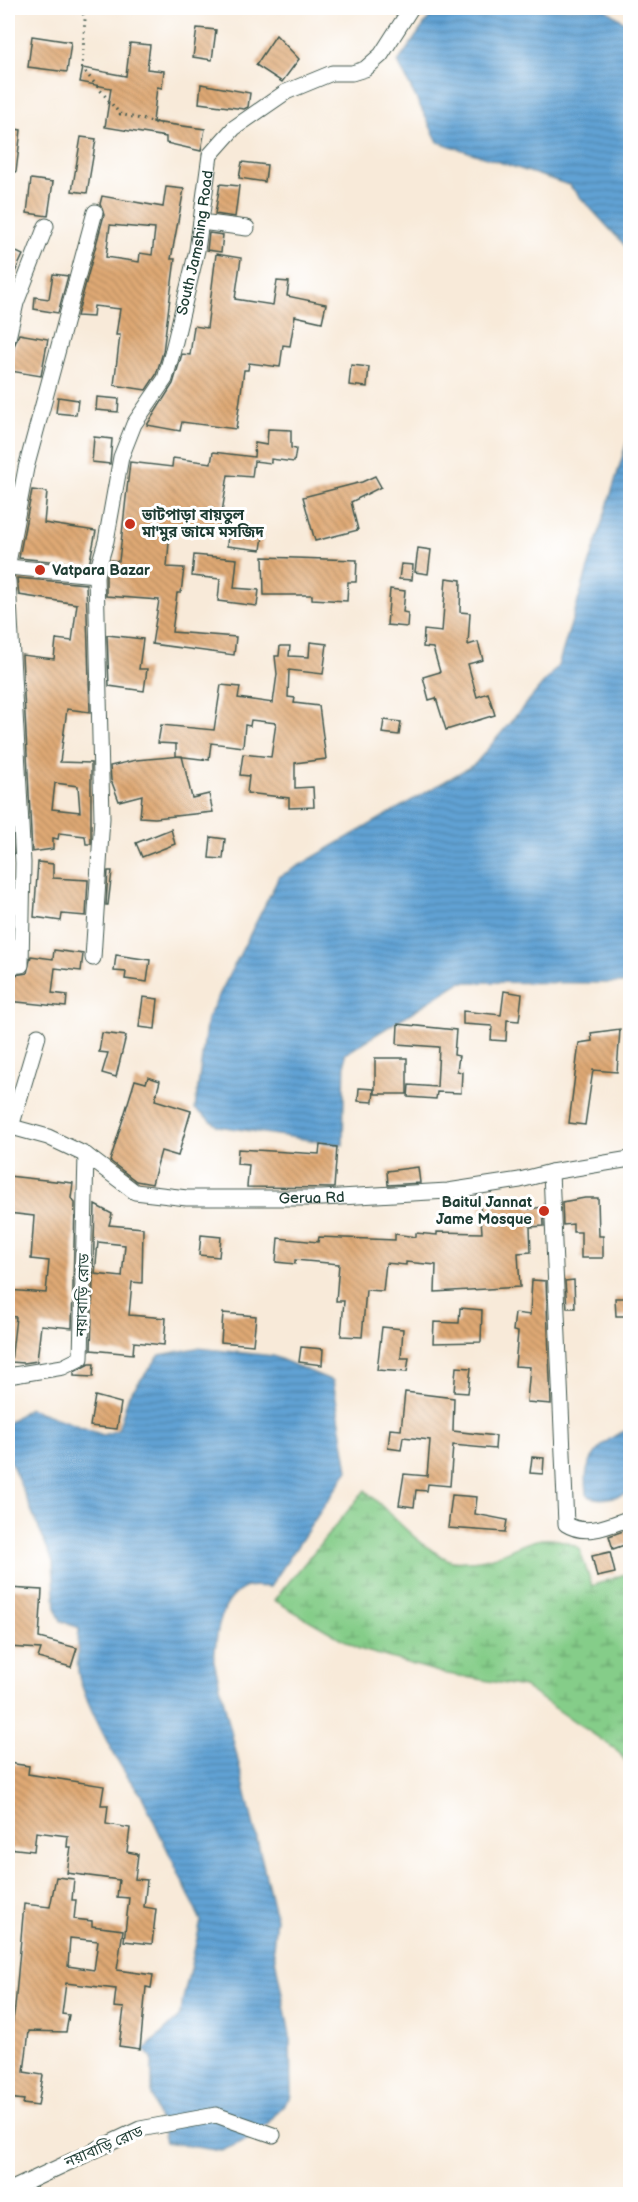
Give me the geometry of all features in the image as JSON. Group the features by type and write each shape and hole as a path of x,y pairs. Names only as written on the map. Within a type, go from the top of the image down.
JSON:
{"street":[{"name":"South Jamshing Road","path":"93,958 102,818 96,575 106,541 121,457 134,424 165,379 201,222 207,170 214,147 234,128 286,92 332,73 352,73 365,69 381,56 411,8"},
{"path":"95,212 26,468 8,565 96,575"},
{"path":"201,222 247,228"},
{"path":"8,338 16,303 46,225"},
{"path":"8,581 23,863 21,964 8,966"},
{"path":"9,1127 38,1036"},
{"name":"Gerua Rd","path":"9,1127 48,1137 86,1155 135,1192 187,1198 321,1198 448,1191 630,1159"},
{"name":"নয়াবাড়ি রোড","path":"8,1376 63,1367 81,1358 86,1155"},
{"path":"551,1172 566,1524 577,1531 597,1529 630,1518"},
{"name":"নয়াবাড়ি রোড","path":"8,2191 141,2129 216,2115 273,2135"}],"path":[{"path":"81,8 85,19 82,68 120,114 161,124"}],"green space":[{"path":"365,1490 415,1538 451,1561 484,1559 535,1540 548,1539 562,1541 579,1548 592,1586 630,1572 630,1768 618,1751 524,1687 442,1673 359,1649 274,1600"}],"water":[{"path":"436,8 604,8 630,26 630,251 569,185 438,142 398,62"},
{"path":"630,432 630,983 460,982 345,1054 343,1145 218,1126 195,1109 207,1019 279,877 475,764 558,666"},
{"path":"197,1348 273,1356 333,1381 348,1470 270,1587 249,1586 230,1600 221,1619 216,1640 214,1661 276,1918 273,1948 290,2035 291,2096 258,2135 221,2151 165,2142 152,2096 152,2058 144,2050 179,2017 201,1921 141,1794 116,1757 99,1726 81,1684 77,1656 79,1628 61,1621 56,1610 53,1562 8,1455 8,1423 29,1408 103,1435 118,1430 129,1395 160,1355"},
{"path":"630,1430 630,1493 603,1499 587,1495 586,1474 593,1457 603,1444 616,1435"}],"building":[{"path":"197,28 216,30 212,60 193,57"},
{"path":"276,35 299,59 282,82 256,65"},
{"path":"32,36 71,42 67,72 28,67"},
{"path":"130,43 150,45 147,69 164,71 162,88 157,87 153,122 205,129 201,151 166,143 166,137 105,127 111,88 80,82 83,68 126,76"},
{"path":"201,84 250,93 248,107 244,109 199,103"},
{"path":"8,128 21,130 16,172 8,171"},
{"path":"81,137 96,139 87,193 72,191"},
{"path":"242,162 267,165 265,182 239,178"},
{"path":"31,179 53,182 48,216 27,213"},
{"path":"220,184 239,186 235,217 215,214"},
{"path":"166,187 184,189 171,259 175,259 163,352 156,375 146,390 114,385 120,335 116,335 120,309 94,306 93,317 77,316 104,215 100,204 102,196 163,207","holes":["110,225 155,229 152,255 140,253 139,262 106,257"]},
{"path":"209,233 223,235 221,252 207,250"},
{"path":"8,248 23,255 8,287"},
{"path":"216,254 241,258 235,299 273,305 277,281 289,282 287,296 326,304 322,322 295,316 290,346 283,345 280,367 249,363 248,370 244,370 236,429 182,422 180,431 147,425 173,384 182,354 190,355 194,326 207,328"},
{"path":"53,274 68,276 58,313 34,309 35,297 49,299"},
{"path":"19,334 48,339 41,376 10,371 14,346"},
{"path":"351,365 369,367 367,387 349,385"},
{"path":"58,397 78,400 76,415 56,413"},
{"path":"97,397 119,399 118,412 96,410"},
{"path":"268,429 291,430 291,448 296,449 294,462 271,459 271,463 254,461 252,477 228,475 219,531 201,529 201,533 170,530 167,567 184,568 181,593 177,593 172,632 236,637 234,655 152,644 159,600 106,596 106,576 110,560 119,561 130,462 172,467 173,458 211,463 213,452 254,457 255,443 267,445"},
{"path":"94,437 112,439 110,464 92,462"},
{"path":"375,476 381,487 351,502 358,530 315,541 303,497 362,482"},
{"path":"32,490 47,492 44,523 96,531 89,565 19,558"},
{"path":"228,532 263,536 261,550 227,546"},
{"path":"418,548 431,550 428,574 415,572"},
{"path":"194,555 237,559 234,588 259,590 257,606 218,601 220,579 192,576"},
{"path":"263,557 357,560 356,582 348,582 347,601 312,599 312,595 264,595"},
{"path":"401,564 413,565 412,580 399,579"},
{"path":"17,578 86,584 90,712 67,709 60,762 91,763 91,844 86,844 85,836 59,833 58,839 53,838 53,849 32,852 22,655 54,659 56,639 72,641 77,604 19,595","holes":["55,783 78,786 80,812 52,809"]},
{"path":"446,578 461,580 460,612 470,613 468,645 478,642 483,660 468,664 477,697 488,693 495,715 446,730 436,698 429,700 423,677 440,672 433,648 423,647 424,630 442,632"},
{"path":"390,589 405,591 403,612 408,613 407,627 387,625"},
{"path":"107,635 143,639 139,669 147,669 144,691 109,686"},
{"path":"310,642 327,644 323,674 289,670 288,697 295,698 294,703 319,706 326,759 295,763 295,788 313,787 314,807 289,808 289,798 247,793 249,776 240,775 243,754 271,757 276,723 251,720 250,726 245,725 243,747 211,743 209,760 176,756 176,744 158,743 161,725 214,730 221,685 240,687 238,698 273,703 277,674 275,656 279,656 280,646 290,646 289,656 309,657"},
{"path":"384,720 401,722 399,735 382,733"},
{"path":"8,755 13,854 8,854"},
{"path":"182,756 192,798 209,794 213,812 155,818 140,817 142,795 119,801 111,780 110,766 136,760"},
{"path":"171,829 175,844 142,857 136,843"},
{"path":"211,837 225,839 223,859 209,858"},
{"path":"38,862 53,864 53,878 88,880 86,916 62,914 61,921 34,917"},
{"path":"108,871 112,871 108,905 106,905"},
{"path":"54,950 83,954 81,971 55,968 52,993 67,995 66,1007 8,1001 8,976 27,973 31,956 53,959"},
{"path":"116,955 150,960 147,982 125,979 126,972 114,971"},
{"path":"504,991 522,994 519,1021 507,1020 506,1041 491,1040 492,1026 463,1024 463,1011 501,1015"},
{"path":"143,997 158,999 155,1029 139,1027"},
{"path":"398,1024 456,1030 454,1055 459,1056 457,1071 462,1072 461,1093 437,1092 436,1099 408,1097 409,1085 437,1087 439,1047 397,1044"},
{"path":"620,1029 617,1072 593,1070 585,1125 569,1123 579,1043 592,1041 591,1033"},
{"path":"102,1033 126,1036 116,1077 102,1073 108,1053 99,1052"},
{"path":"375,1058 407,1058 407,1094 375,1094"},
{"path":"148,1077 160,1081 155,1100 191,1111 178,1156 161,1151 152,1184 136,1181 110,1161 135,1080 146,1083"},
{"path":"359,1088 374,1089 373,1102 358,1101"},
{"path":"320,1145 337,1147 334,1188 247,1187 249,1165 237,1164 238,1149 319,1154"},
{"path":"418,1167 420,1183 388,1185 387,1171"},
{"path":"8,1176 73,1183 71,1198 75,1203 72,1328 41,1325 37,1361 24,1363 11,1362 16,1317 8,1316 8,1290 46,1293 49,1261 31,1259 34,1216 8,1213"},
{"path":"598,1198 599,1236 603,1236 603,1258 581,1258 581,1232 573,1232 573,1224 563,1225 562,1202"},
{"path":"529,1202 529,1209 543,1207 544,1226 530,1227 531,1252 518,1253 520,1287 435,1292 436,1265 386,1263 383,1291 366,1290 362,1337 341,1336 344,1301 336,1301 339,1264 295,1260 295,1264 276,1262 278,1238 318,1242 319,1237 395,1240 395,1234 416,1237 416,1233 437,1235 437,1232 482,1233 480,1204"},
{"path":"95,1205 112,1214 109,1225 143,1228 142,1283 132,1282 129,1315 166,1318 164,1345 134,1342 133,1354 91,1350","holes":["98,1242 125,1245 122,1277 95,1274"]},
{"path":"201,1235 221,1237 219,1257 199,1255"},
{"path":"532,1280 546,1281 551,1404 527,1402 530,1367 515,1366 518,1332 513,1331 515,1313 530,1315"},
{"path":"574,1280 575,1308 567,1308 565,1281"},
{"path":"615,1298 630,1298 630,1316 616,1316"},
{"path":"460,1308 482,1310 481,1342 433,1343 434,1322 459,1323"},
{"path":"223,1313 256,1316 253,1345 221,1342"},
{"path":"382,1327 403,1329 401,1358 409,1358 407,1372 377,1370"},
{"path":"301,1347 323,1349 322,1365 299,1362"},
{"path":"89,1364 94,1364 93,1377 74,1376 74,1372"},
{"path":"456,1367 471,1368 468,1393 454,1392"},
{"path":"405,1392 454,1398 453,1431 496,1436 495,1449 453,1445 450,1486 428,1484 427,1491 416,1490 414,1507 399,1505 404,1474 427,1476 430,1440 403,1437 401,1450 388,1448 390,1429 401,1430"},
{"path":"95,1396 121,1403 117,1429 90,1426"},
{"path":"532,1457 544,1458 543,1474 530,1473"},
{"path":"452,1495 477,1497 475,1514 507,1520 505,1532 448,1528"},
{"path":"629,1529 630,1543 613,1549 609,1536"},
{"path":"610,1552 615,1573 597,1577 592,1556"},
{"path":"8,1588 42,1590 39,1638 77,1648 71,1667 38,1658 41,1649 8,1647 12,1605 8,1605"},
{"path":"8,1763 29,1766 28,1774 104,1786 101,1805 108,1805 106,1824 130,1828 127,1852 138,1854 135,1879 147,1880 144,1907 156,1909 152,1944 124,1941 129,1898 117,1897 119,1880 67,1873 71,1847 67,1847 68,1836 36,1832 34,1851 8,1848"},
{"path":"56,1877 74,1879 72,1900 76,1900 74,1919 92,1921 92,1926 123,1930 117,1970 153,1975 151,1988 146,1987 140,2049 119,2046 124,2008 114,2007 116,1989 66,1983 62,2014 69,2015 66,2032 29,2031 24,2072 43,2075 38,2106 23,2104 24,2100 8,2098 8,2031 11,2032 15,2007 24,1904 50,1907","holes":["70,1938 98,1941 94,1970 68,1966"]}],"place":[{"name":"ভাটপাড়া বায়তুল মা'মুর জামে মসজিদ","path":"130,524"},
{"name":"Vatpara Bazar","path":"40,570"},
{"name":"Baitul Jannat Jame Mosque","path":"544,1211"}]}
